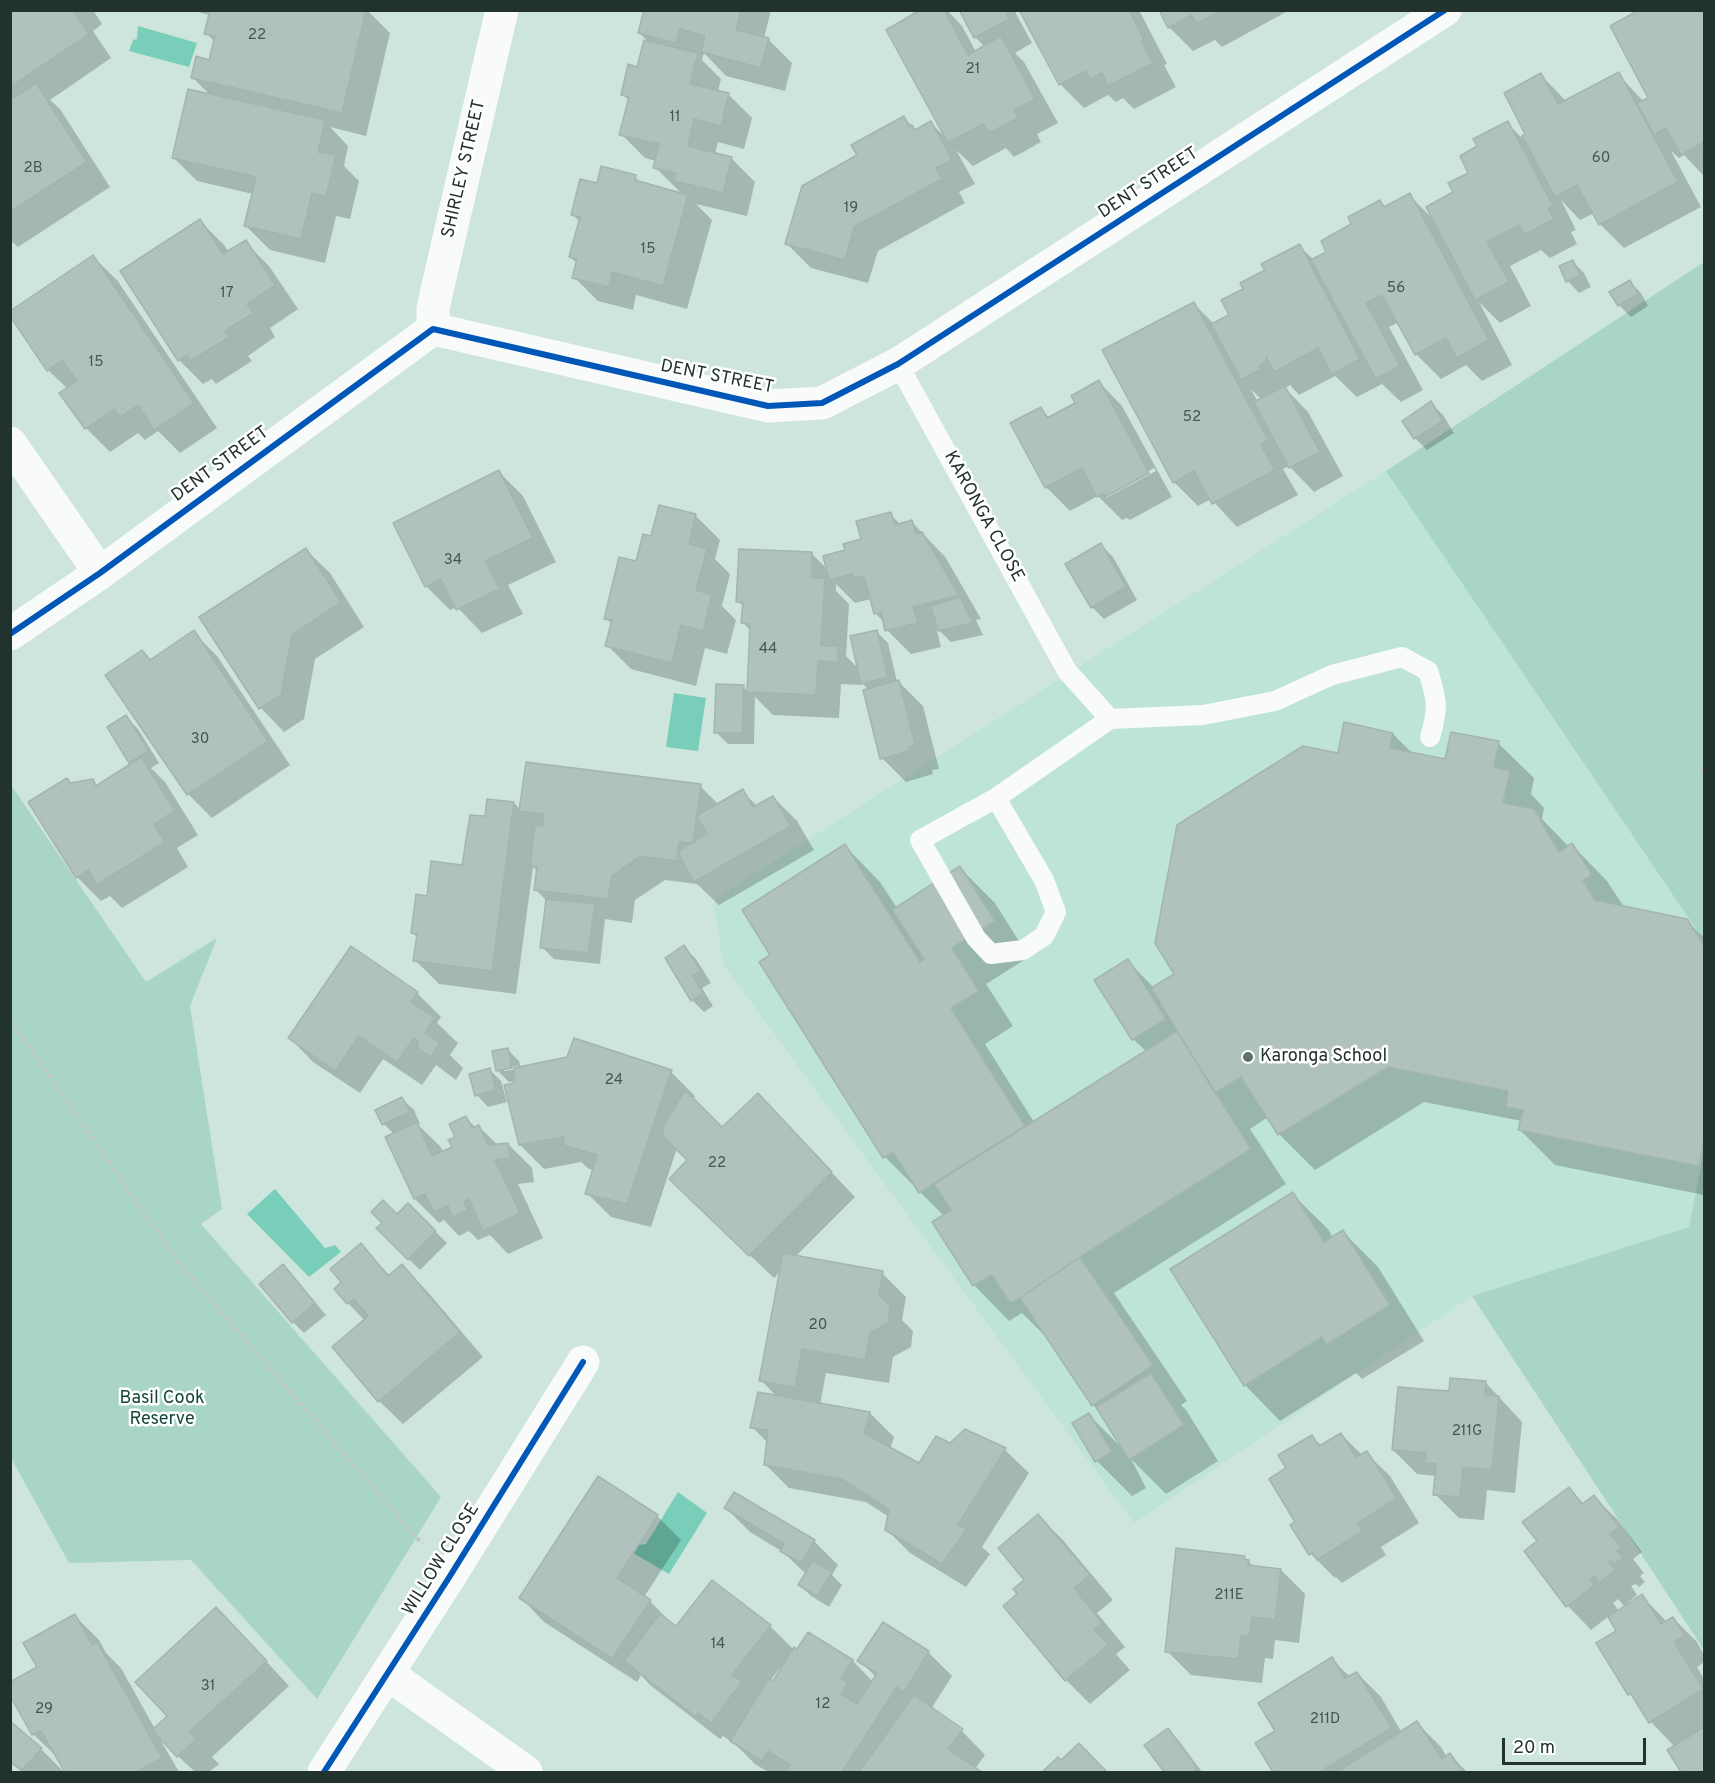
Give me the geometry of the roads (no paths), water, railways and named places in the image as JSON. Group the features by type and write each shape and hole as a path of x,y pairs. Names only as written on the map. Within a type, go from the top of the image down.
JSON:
{"street":[{"name":"SHIRLEY STREET","path":"433,328 437,290 502,10"},
{"name":"DENT STREET","path":"10,634 100,573 433,328 768,406 822,403 898,364 1444,10"},
{"path":"10,443 100,573"},
{"name":"WILLOW CLOSE","path":"324,1773 583,1362"},
{"path":"388,1674 526,1773"}],"lane":[{"name":"KARONGA CLOSE","path":"898,364 1067,671 1110,719"},
{"path":"996,798 1044,880 1056,912 1044,936 1023,950 991,954 976,938 920,840 996,798 1110,719 1203,715 1275,701 1332,675 1402,657 1428,671 1436,697 1436,717 1430,737"}],"place":[{"name":"Karonga School","path":"1248,1057"}],"park label":[{"name":"Basil Cook Reserve","path":"162,1409"}]}
